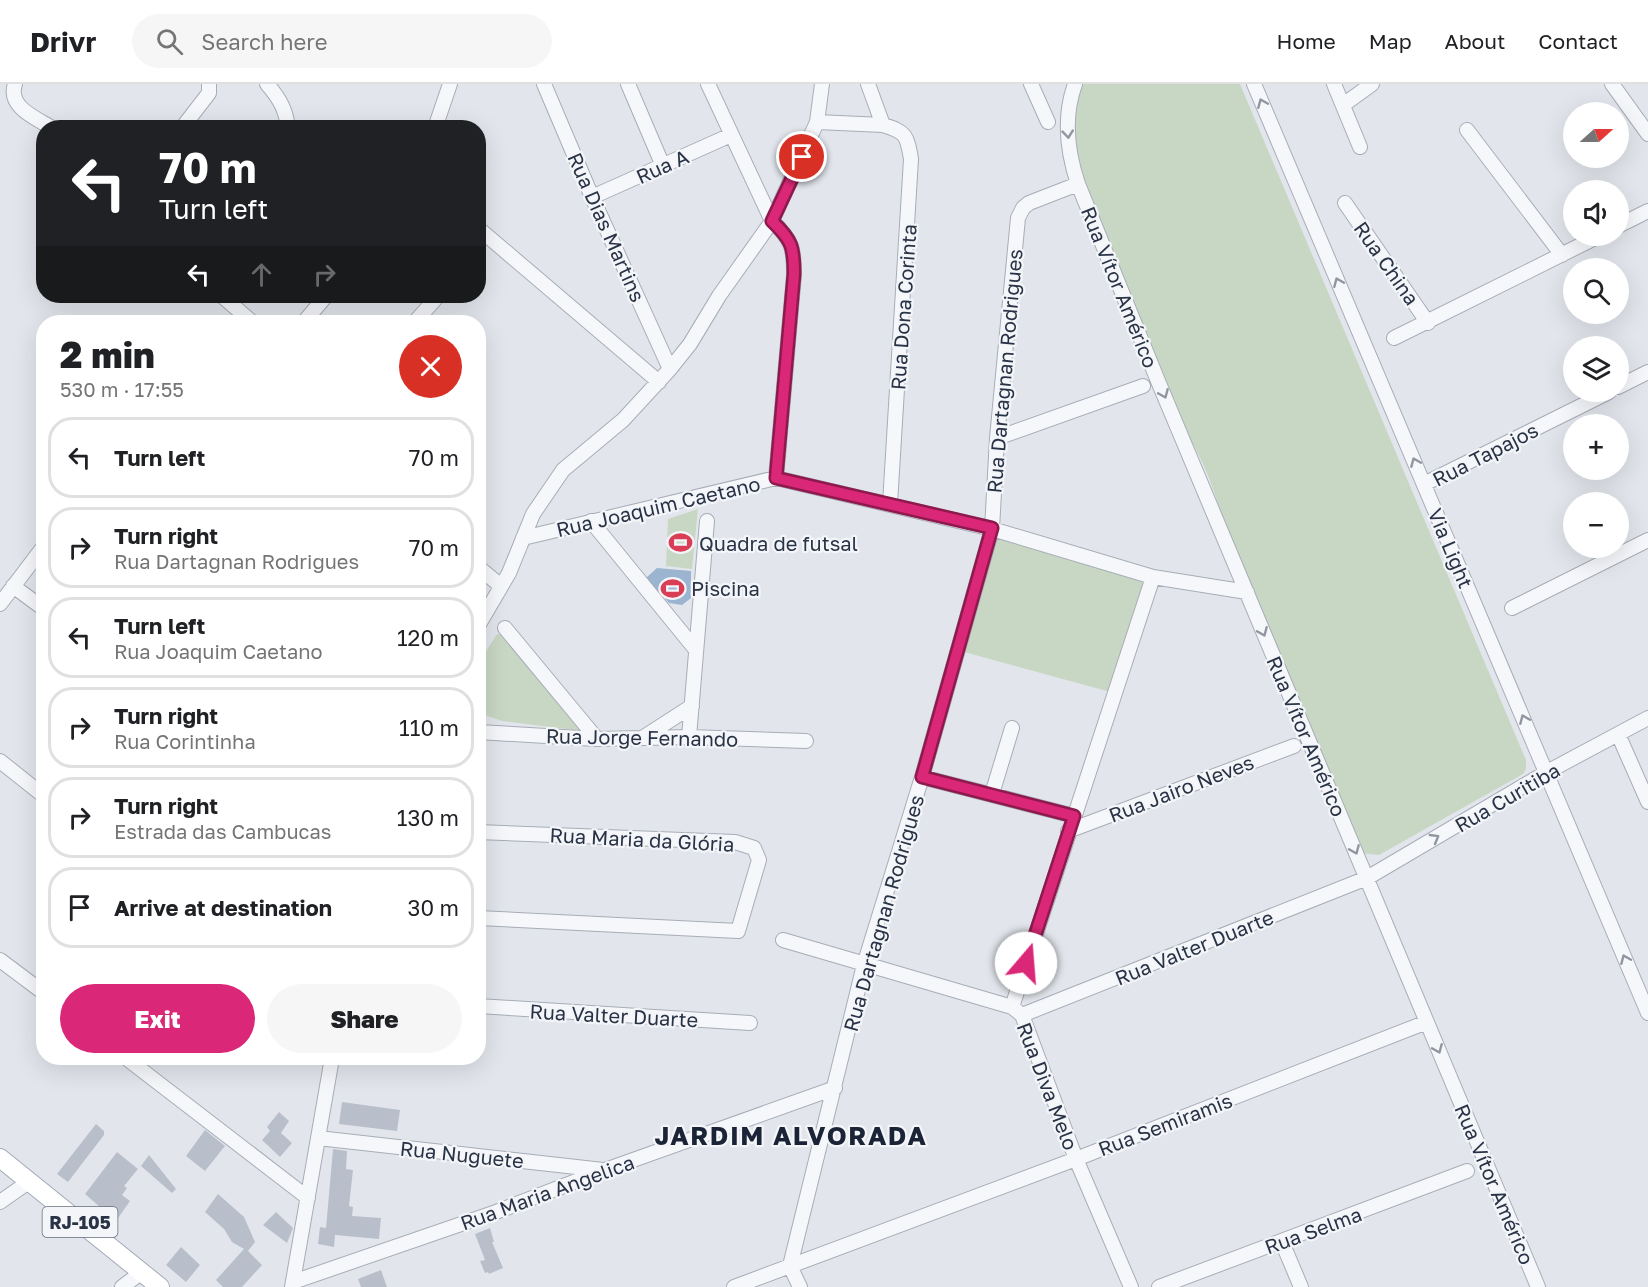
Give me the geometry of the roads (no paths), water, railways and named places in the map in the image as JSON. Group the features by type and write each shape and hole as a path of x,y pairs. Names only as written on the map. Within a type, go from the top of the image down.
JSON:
{"main road":[{"name":"RJ-105","path":"0,1158 160,1287"}],"street":[{"path":"15,84 13,95 19,106 40,120"},
{"path":"188,120 209,93 209,84"},
{"path":"267,84 280,99 287,120"},
{"path":"438,120 450,84"},
{"name":"Rua Dias Martins","path":"544,84 670,369"},
{"path":"628,84 663,166"},
{"path":"708,84 772,221 786,234 794,252 776,478"},
{"path":"486,612 501,586 533,514 563,470 623,420 670,369 690,344 719,296 772,221 817,122 822,84"},
{"path":"817,122 883,125 868,84"},
{"path":"1031,84 1048,122"},
{"path":"1075,84 1067,123 1070,153 1078,184"},
{"name":"Via Light","path":"1254,84 1648,1013"},
{"path":"1334,84 1360,147"},
{"path":"1343,105 1372,84"},
{"path":"1612,84 1648,134"},
{"name":"Rua Dona Corinta","path":"883,125 901,131 905,136 911,159 890,504"},
{"path":"1467,130 1562,255"},
{"name":"Rua A","path":"592,197 731,135"},
{"name":"Rua Dartagnan Rodrigues","path":"790,1266 864,965 922,777 992,528 997,438 1018,218 1023,208 1029,203 1078,184"},
{"name":"Rua Vítor Américo","path":"1078,184 1538,1287"},
{"name":"Rua China","path":"1345,203 1428,323"},
{"path":"1629,220 1648,210"},
{"path":"486,235 659,382"},
{"path":"1394,338 1580,246"},
{"path":"230,303 244,315"},
{"path":"310,315 320,303"},
{"path":"421,315 432,303"},
{"path":"1629,382 1648,372"},
{"path":"997,438 1143,386"},
{"name":"Rua Tapajos","path":"1424,484 1589,402"},
{"name":"Rua Joaquim Caetano","path":"523,538 776,478 992,528 1153,577 1247,592"},
{"path":"591,521 696,650"},
{"path":"689,736 707,521"},
{"path":"1512,608 1648,540"},
{"path":"0,604 36,557"},
{"path":"486,574 501,586"},
{"name":"Rua Diva Melo","path":"1131,1287 1017,1011 1068,831 1153,577"},
{"path":"14,586 36,603"},
{"path":"505,628 597,739"},
{"path":"642,738 692,706"},
{"name":"Rua Curitiba","path":"1367,878 1547,772 1648,718"},
{"path":"992,794 1012,728"},
{"name":"Rua Jorge Fernando","path":"486,732 597,739 689,736 806,741"},
{"path":"1618,734 1648,802"},
{"name":"Rua Jairo Neves","path":"1068,831 1294,746"},
{"path":"0,761 36,789"},
{"path":"922,777 1074,816"},
{"name":"Rua Maria da Glória","path":"486,832 735,842 754,848 759,860 738,930 486,918"},
{"name":"Rua Valter Duarte","path":"1017,1011 1367,878"},
{"path":"783,940 1017,1011"},
{"path":"0,960 36,987"},
{"name":"Rua Valter Duarte","path":"486,1006 750,1023"},
{"name":"Rua Semiramis","path":"734,1287 1427,1022"},
{"path":"135,1065 308,1198"},
{"path":"292,1284 331,1065"},
{"name":"Rua Maria Angelica","path":"292,1284 835,1088"},
{"name":"Rua Nuguete","path":"318,1138 605,1170"},
{"name":"Rua Selma","path":"1159,1287 1467,1171"},
{"path":"0,1202 30,1181"},
{"path":"1282,1242 1301,1287"},
{"path":"790,1266 800,1287"},
{"path":"122,1287 142,1272"}],"water":[{"name":"Piscina","path":"657,568 691,571 691,598 682,605 669,603 646,578"}],"place":[{"name":"Quadra de futsal","path":"681,543"},
{"name":"Piscina","path":"673,588"}],"district":[{"name":"JARDIM ALVORADA","path":"791,1135"}]}
